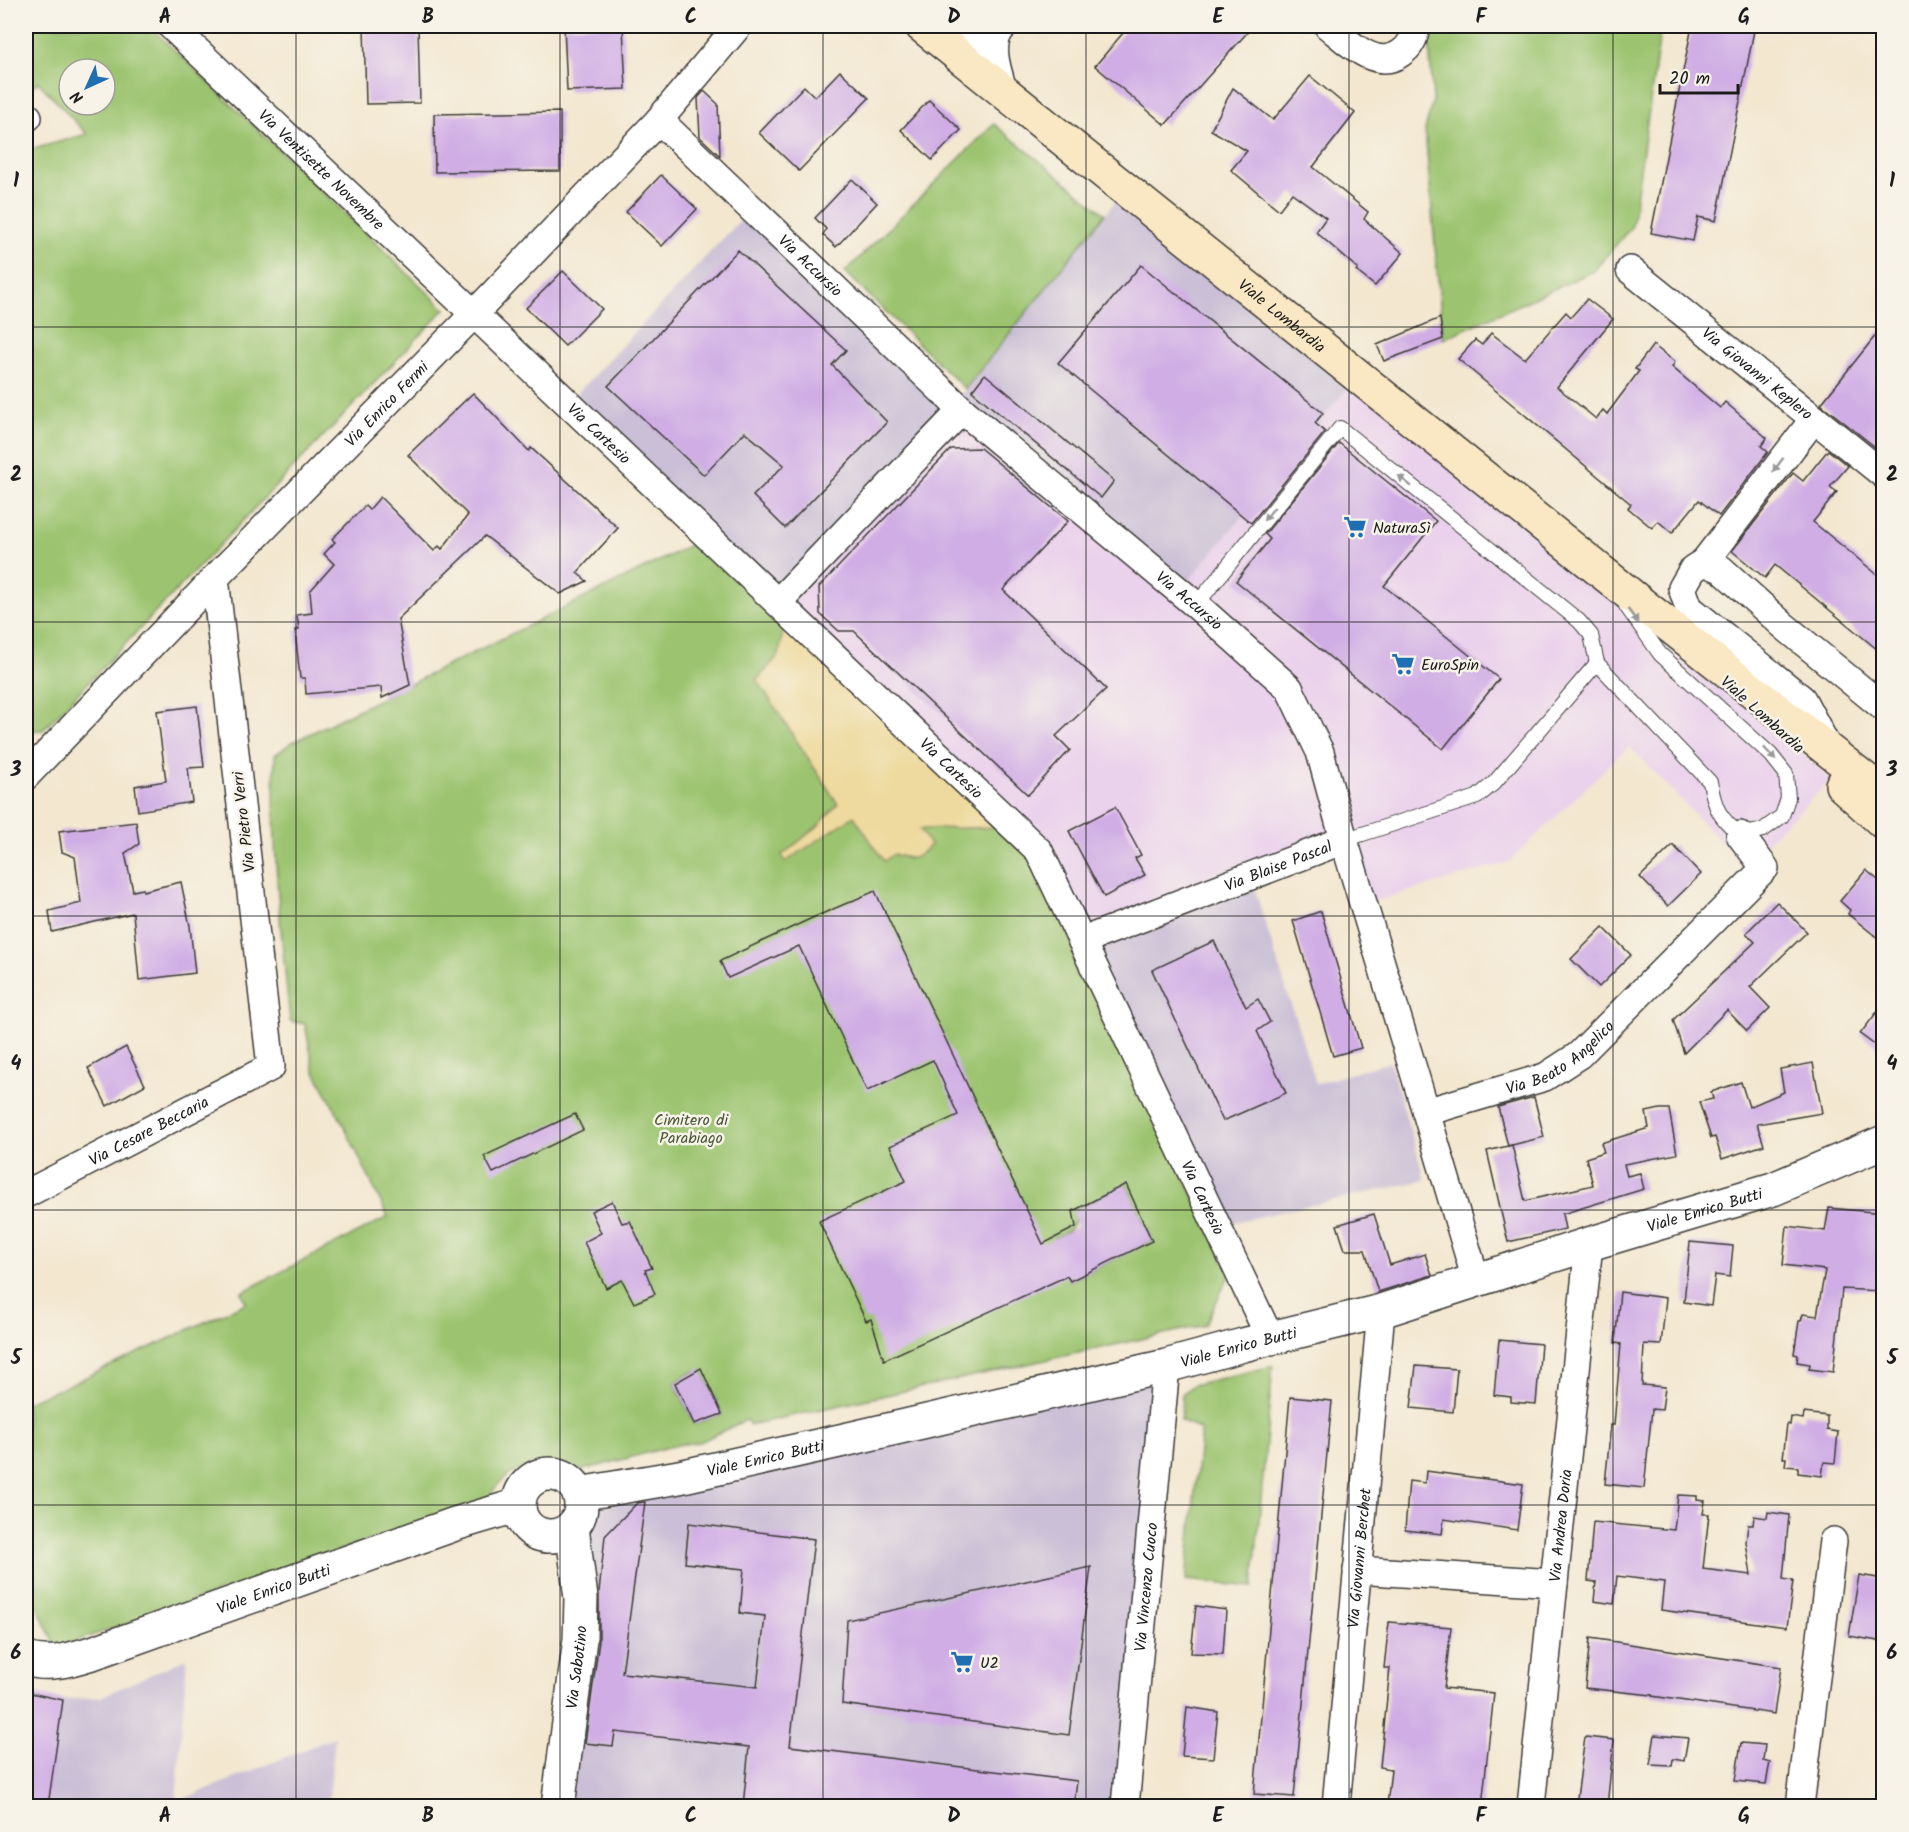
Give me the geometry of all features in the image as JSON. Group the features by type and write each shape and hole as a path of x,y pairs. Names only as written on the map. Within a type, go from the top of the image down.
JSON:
{"main road":[{"name":"Viale Lombardia","path":"926,29 1643,605 1884,794"},
{"name":"Viale Lombardia","path":"1643,605 1884,823"}],"street":[{"name":"Via Ventisette Novembre","path":"171,26 475,313"},
{"name":"Via Enrico Fermi","path":"26,776 659,120 738,26"},
{"path":"1328,26 1356,48 1375,57 1398,56 1407,49 1413,39 1416,26"},
{"path":"926,29 955,40 975,41 1001,29"},
{"path":"1001,29 995,56 1004,92"},
{"name":"Via Accursio","path":"659,120 962,410 1196,605 1289,688 1320,752 1344,840"},
{"name":"Via Giovanni Keplero","path":"1630,270 1884,475"},
{"name":"Via Cartesio","path":"475,313 1040,851 1270,1338"},
{"path":"778,602 962,410"},
{"path":"1814,419 1704,562 1693,569 1682,588 1689,608 1802,699 1830,752"},
{"path":"1704,562 1721,569 1784,626 1884,708"},
{"name":"Via Pietro Verri","path":"215,578 271,1067"},
{"name":"Via Beato Angelico","path":"1426,1112 1545,1077 1579,1055 1765,868 1740,835"},
{"name":"Via Blaise Pascal","path":"1082,941 1344,840 1426,1112"},
{"name":"Via Cesare Beccaria","path":"26,1194 271,1067"},
{"path":"1426,1112 1476,1280"},
{"name":"Viale Enrico Butti","path":"579,1494 734,1465 1166,1366 1381,1311 1589,1244 1773,1189 1884,1142"},
{"name":"Via Andrea Doria","path":"1531,1806 1589,1244"},
{"name":"Via Giovanni Berchet","path":"1336,1806 1381,1311"},
{"name":"Via Vincenzo Cuoco","path":"1125,1806 1166,1366"},
{"path":"550,1474 563,1477 572,1483 579,1494 581,1505 578,1518 572,1527 561,1534 550,1536 537,1533 528,1527 521,1516 520,1497 528,1483 539,1475 550,1474"},
{"name":"Viale Enrico Butti","path":"26,1659 56,1663 95,1652 454,1524 519,1505"},
{"name":"Via Sabotino","path":"558,1806 580,1639 581,1598 572,1527"},
{"path":"1800,1806 1833,1541"},
{"path":"1358,1570 1554,1583"}],"lane":[{"path":"1196,605 1340,428 1579,621 1592,635 1597,663 1710,782 1714,800 1723,820 1740,835 1763,830 1782,816 1788,798 1786,774 1771,755 1660,654 1599,569"},
{"path":"1344,840 1477,797 1494,783 1597,663"}],"shaded area":[{"path":"1122,193 1355,379 1183,588 958,398"},
{"path":"747,213 962,414 784,602 573,398"},
{"path":"1355,379 1636,606 1831,780 1743,865 1629,746 1509,862 1369,903 1348,832 1083,934 784,602 968,408"},
{"path":"1252,881 1316,1084 1390,1062 1425,1180 1221,1225 1090,943"},
{"path":"1160,1373 1121,1806 561,1806 586,1505"},
{"path":"187,1658 176,1802 335,1737 328,1806 26,1806 26,1692 63,1700 101,1697"}],"green space":[{"path":"27,26 149,26 445,309 43,730 26,731 26,151 87,134 71,117 117,117 117,57 57,57 57,102 38,82 26,92"},
{"path":"1428,26 1661,26 1632,226 1594,271 1443,339 1425,130 1433,100"},
{"path":"994,124 1105,214 965,389 845,272"},
{"name":"Cimitero di Parabiago","path":"701,538 785,620 779,655 757,680 838,804 817,827 782,855 785,861 854,816 894,854 909,859 919,829 1006,827 1033,858 1230,1274 1205,1325 750,1425 746,1420 700,1442 676,1445 580,1471 543,1465 525,1468 501,1481 486,1500 56,1648 26,1581 26,1402 60,1389 246,1303 242,1292 388,1217 314,1070 305,1024 290,1021 280,921 274,822 275,755 291,743","holes":["1126,1184 1152,1241 1070,1281 1058,1259 1063,1256 1054,1238 1068,1231 1075,1220 1073,1211","701,1369 722,1414 694,1424 675,1383 686,1375"]},
{"path":"1273,1366 1253,1587 1186,1580 1201,1430 1181,1420 1182,1394 1193,1385"}],"sand":[{"path":"785,620 1006,827 920,829 930,845 921,854 914,858 906,858 894,854 884,861 854,816 785,862 782,855 817,827 838,804 757,680 779,655"}],"building":[{"path":"364,26 418,26 420,103 366,104"},
{"path":"564,26 623,26 626,89 567,91"},
{"path":"1129,26 1253,26 1165,125 1095,66"},
{"path":"1692,26 1755,26 1716,221 1698,217 1693,241 1651,233"},
{"path":"840,71 869,98 799,171 759,133 804,86 815,97"},
{"path":"1310,76 1355,113 1313,167 1368,212 1364,219 1403,253 1375,286 1316,232 1326,218 1292,193 1279,210 1231,170 1247,151 1211,130 1233,88 1273,120"},
{"path":"704,91 718,104 720,156 700,137 698,98"},
{"path":"929,100 961,130 932,160 901,130"},
{"path":"560,112 560,171 435,172 434,114"},
{"path":"661,175 697,209 662,246 626,212"},
{"path":"852,179 877,203 836,247 823,235 826,229 815,218"},
{"path":"738,250 846,350 832,365 887,422 785,528 753,496 784,465 745,432 704,475 608,386"},
{"path":"1141,265 1323,413 1315,423 1325,432 1251,523 1058,363"},
{"path":"563,271 602,309 565,346 526,308"},
{"path":"1587,299 1613,319 1557,387 1596,419 1603,410 1607,414 1639,371 1635,369 1653,345 1675,362 1672,367 1720,408 1725,402 1767,438 1761,446 1768,452 1719,516 1699,500 1672,533 1658,521 1652,528 1628,508 1631,504 1458,359 1475,340 1482,345 1491,333 1525,359 1566,312 1571,317"},
{"path":"1440,318 1443,339 1384,361 1377,345"},
{"path":"1884,325 1884,454 1821,404"},
{"path":"985,374 1114,481 1101,498 972,391"},
{"path":"473,393 529,451 531,448 618,528 577,573 587,581 560,594 485,536 398,619 410,685 382,698 381,687 306,694 305,678 300,678 295,630 299,630 297,615 312,613 310,591 334,564 324,554 335,542 332,539 365,506 369,510 380,497 434,551 439,546 442,549 468,515 408,455"},
{"path":"1339,443 1436,521 1384,586 1499,679 1443,749 1236,581 1270,539 1265,534"},
{"path":"980,448 1068,521 1003,590 1106,689 1056,736 1070,750 1028,795 854,631 839,631 820,614 819,587 951,449"},
{"path":"1828,450 1848,466 1830,487 1837,492 1813,522 1884,580 1884,655 1775,565 1765,578 1732,551 1793,473 1803,481"},
{"path":"197,706 204,767 188,768 192,802 138,811 135,786 166,781 157,711"},
{"path":"1115,807 1141,855 1135,858 1145,875 1104,897 1069,831"},
{"path":"136,822 139,844 125,853 133,891 143,889 143,891 181,882 190,926 195,973 139,980 133,913 52,932 49,911 81,903 75,857 62,852 59,831"},
{"path":"1673,845 1701,874 1668,906 1640,877"},
{"path":"1866,870 1884,885 1884,943 1848,914 1850,910 1840,901"},
{"path":"875,891 1043,1244 1076,1227 1073,1211 1126,1184 1152,1241 1070,1281 1067,1276 884,1360 871,1319 866,1321 819,1221 906,1181 890,1146 958,1115 933,1060 867,1091 799,946 728,978 720,961"},
{"path":"1777,902 1807,932 1750,987 1770,1008 1747,1031 1727,1010 1684,1053 1673,1020 1755,942 1746,933"},
{"path":"1321,911 1361,1048 1333,1056 1293,921"},
{"path":"1603,927 1631,955 1599,987 1571,959"},
{"path":"1214,941 1246,1007 1258,999 1270,1022 1257,1031 1286,1093 1223,1121 1152,970"},
{"path":"1884,1003 1884,1052 1860,1034"},
{"path":"126,1047 145,1085 107,1106 88,1068"},
{"path":"1813,1063 1822,1113 1757,1124 1764,1145 1722,1159 1715,1137 1711,1138 1699,1102 1713,1099 1711,1092 1741,1082 1749,1107 1784,1092 1780,1069"},
{"path":"1534,1097 1544,1137 1508,1146 1498,1107"},
{"path":"1669,1109 1677,1154 1624,1164 1627,1176 1640,1173 1644,1189 1562,1214 1565,1229 1508,1242 1487,1151 1512,1145 1525,1201 1593,1185 1586,1158 1604,1152 1601,1143 1649,1128 1646,1112"},
{"path":"575,1114 583,1130 493,1173 484,1156"},
{"path":"612,1201 622,1223 630,1221 652,1268 645,1270 655,1294 634,1303 622,1280 606,1288 584,1242 601,1233 591,1211"},
{"path":"1829,1208 1884,1213 1884,1282 1881,1281 1880,1291 1842,1289 1833,1372 1809,1369 1810,1364 1797,1362 1798,1355 1794,1354 1799,1321 1803,1314 1817,1316 1825,1270 1783,1265 1787,1226 1825,1231"},
{"path":"1374,1214 1390,1265 1425,1254 1432,1275 1378,1292 1365,1250 1345,1250 1337,1225"},
{"path":"1690,1242 1733,1246 1730,1277 1715,1275 1711,1306 1684,1302"},
{"path":"1620,1292 1666,1298 1661,1345 1644,1344 1642,1385 1665,1387 1662,1410 1652,1409 1644,1488 1605,1484 1611,1425 1614,1425 1621,1344 1615,1343"},
{"path":"1499,1340 1541,1344 1536,1404 1511,1402 1511,1397 1494,1395"},
{"path":"1416,1366 1457,1369 1453,1412 1411,1408"},
{"path":"701,1368 722,1414 694,1424 675,1383"},
{"path":"1290,1397 1332,1401 1294,1797 1254,1794"},
{"path":"1804,1413 1827,1416 1827,1430 1838,1432 1835,1463 1824,1462 1822,1476 1798,1473 1798,1467 1785,1466 1786,1458 1783,1458 1787,1424 1790,1425 1791,1417 1803,1419"},
{"path":"1426,1471 1523,1484 1517,1530 1444,1519 1442,1534 1405,1530 1409,1481 1425,1483"},
{"path":"1678,1495 1697,1496 1697,1500 1705,1501 1703,1514 1709,1514 1703,1569 1751,1575 1746,1542 1748,1525 1753,1525 1754,1516 1767,1518 1768,1512 1789,1515 1783,1579 1793,1581 1787,1627 1661,1610 1664,1582 1617,1576 1614,1604 1594,1601 1596,1582 1588,1581 1593,1522 1674,1530"},
{"path":"645,1502 622,1673 757,1687 765,1616 740,1613 744,1569 685,1563 689,1523 814,1539 790,1746 1077,1781 1074,1806 743,1806 749,1747 615,1732 613,1746 585,1743 599,1641 599,1592 605,1536 637,1503"},
{"name":"U2","path":"1091,1567 1069,1735 842,1704 847,1620"},
{"path":"1859,1575 1884,1579 1884,1642 1849,1636"},
{"path":"1196,1606 1226,1610 1223,1654 1191,1653"},
{"path":"1389,1622 1451,1627 1444,1688 1494,1693 1482,1806 1387,1806 1391,1769 1380,1767 1390,1668 1384,1668"},
{"path":"1590,1638 1781,1667 1774,1714 1652,1695 1585,1688"},
{"path":"26,1692 63,1700 48,1806 26,1806"},
{"path":"1187,1707 1218,1712 1213,1758 1182,1756"},
{"path":"1655,1735 1688,1738 1684,1761 1673,1759 1672,1766 1650,1765"},
{"path":"1585,1737 1614,1740 1607,1806 1576,1806"},
{"path":"1741,1743 1765,1745 1763,1760 1770,1762 1766,1784 1735,1781"}],"place":[{"name":"NaturaSì","path":"1355,527"},
{"name":"EuroSpin","path":"1403,664"},
{"name":"U2","path":"962,1662"}]}
